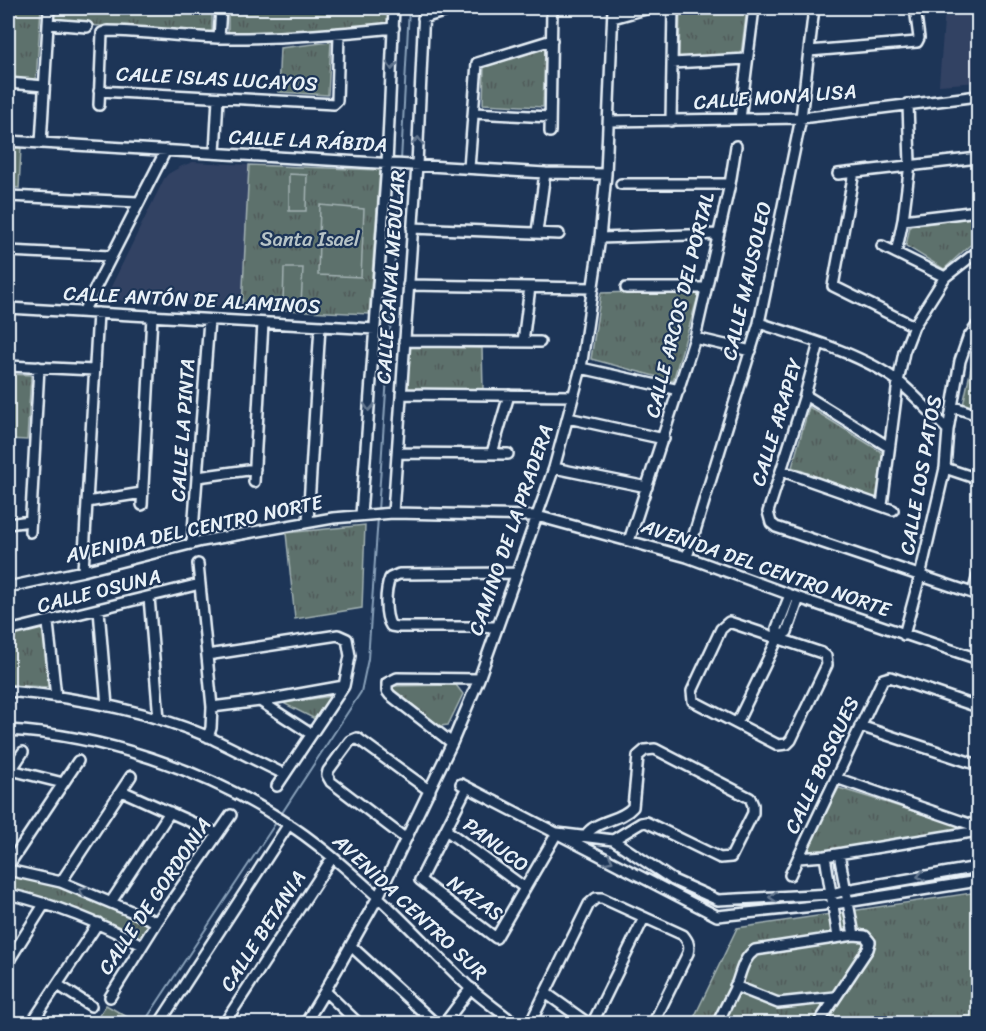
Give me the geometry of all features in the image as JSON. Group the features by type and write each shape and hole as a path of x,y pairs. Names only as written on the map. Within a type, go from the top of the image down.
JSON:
{"street":[{"path":"41,143 49,8"},
{"path":"219,38 221,8"},
{"name":"CALLE CANAL MEDULAR","path":"365,515 375,329 391,164 394,8"},
{"name":"CALLE CANAL MEDULAR","path":"389,513 397,453 424,8"},
{"path":"423,18 457,8"},
{"path":"550,132 552,8"},
{"path":"613,13 649,8"},
{"path":"670,121 673,8"},
{"path":"740,119 754,8"},
{"name":"CALLE MAUSOLEO","path":"687,557 759,323 801,118 814,8"},
{"path":"809,51 918,41 915,8"},
{"name":"CAMINO DE LA PRADERA","path":"305,1023 326,991 378,897 452,743 479,678 554,468 581,368 600,238 606,174 613,13"},
{"path":"48,24 87,27"},
{"path":"99,105 102,33 107,31 219,38 339,34 394,28"},
{"name":"CALLE ISLAS LUCAYOS","path":"99,91 336,103 339,34"},
{"path":"469,168 478,62 552,40"},
{"path":"672,63 747,59"},
{"path":"8,83 44,86"},
{"name":"CALLE MONA LISA","path":"609,121 801,118 978,96"},
{"path":"215,153 218,98"},
{"path":"896,253 910,164 908,104"},
{"path":"474,113 550,117"},
{"name":"CALLE LA RÁBIDA","path":"8,141 545,173 606,174"},
{"name":"CALLE ARCOS DEL PORTAL","path":"630,541 694,338 730,184 736,146"},
{"path":"83,312 166,150"},
{"path":"838,174 978,158"},
{"path":"854,172 833,286 914,326"},
{"path":"537,232 545,173"},
{"path":"621,184 730,184"},
{"path":"8,196 138,202"},
{"path":"903,220 978,211"},
{"path":"412,228 559,234"},
{"path":"600,238 718,234"},
{"path":"882,246 945,278"},
{"path":"8,251 110,256"},
{"path":"882,505 904,352 914,326 945,278 978,251"},
{"path":"408,285 593,288"},
{"path":"523,342 530,287"},
{"path":"626,288 706,288"},
{"name":"CALLE ANTÓN DE ALAMINOS","path":"8,308 375,329"},
{"path":"83,571 98,313"},
{"path":"142,505 152,316"},
{"name":"CALLE LA PINTA","path":"192,544 209,320"},
{"path":"254,482 264,323"},
{"path":"759,323 846,354 898,382 948,430"},
{"name":"CALLE LOS PATOS","path":"904,634 945,468 948,430 954,407 960,361 969,338 978,324"},
{"path":"308,521 320,326"},
{"path":"694,338 751,351"},
{"path":"404,341 540,342"},
{"name":"CALLE ARAPEY","path":"819,343 768,512 771,523 776,527 920,576"},
{"path":"8,366 94,370"},
{"path":"30,532 39,367"},
{"path":"581,368 679,390"},
{"path":"401,394 573,396"},
{"path":"492,453 509,395"},
{"path":"805,395 889,447"},
{"path":"954,407 978,415"},
{"path":"568,418 664,439"},
{"path":"397,453 508,454"},
{"path":"554,468 647,487"},
{"path":"945,468 978,479"},
{"path":"198,477 255,469"},
{"path":"782,471 893,510"},
{"path":"87,502 142,493"},
{"name":"AVENIDA DEL CENTRO NORTE","path":"8,587 192,544 308,521 389,513 537,516 687,557 794,597 978,659"},
{"path":"8,525 30,521"},
{"path":"198,564 212,707 208,737"},
{"path":"497,627 392,626 387,615 388,583 390,578 399,574 516,573"},
{"path":"920,576 976,594 978,575"},
{"name":"CALLE OSUNA","path":"8,632 200,584"},
{"path":"149,597 159,719"},
{"path":"737,723 778,638 777,628 794,597"},
{"path":"99,610 107,706"},
{"path":"734,622 778,638 822,653 828,660 790,740 787,744 778,745 696,705 691,696 725,624 734,622"},
{"path":"48,623 56,697"},
{"path":"207,655 338,635 347,639 349,644 348,672 344,686 277,786"},
{"name":"CALLE BOSQUES","path":"978,707 886,677 881,682 798,858 839,854 978,829"},
{"path":"452,743 390,695 387,691 387,683 397,678 479,678"},
{"path":"212,707 344,686"},
{"path":"8,691 107,706 159,719 208,737 284,774"},
{"path":"260,701 311,734"},
{"path":"860,726 978,765"},
{"name":"AVENIDA CENTRO SUR","path":"8,730 52,735 124,749 186,770 268,811 332,858 378,897 471,988 515,1023"},
{"path":"406,839 331,783 327,775 328,771 350,741 357,738 430,791"},
{"path":"585,836 590,828 627,813 633,807 638,756 645,750 655,749 750,798 753,805 753,813 731,857 726,859 646,822 613,840"},
{"path":"23,752 9,772 63,783"},
{"path":"78,761 8,868 61,882 157,922"},
{"path":"61,882 131,776"},
{"path":"836,778 978,829"},
{"name":"NAZAS","path":"464,785 556,833 496,938 420,880 446,830 464,785"},
{"path":"122,791 218,834"},
{"path":"111,902 170,812"},
{"name":"CALLE DE GORDONIA","path":"110,997 157,922 231,815"},
{"path":"159,1023 287,823"},
{"name":"PANUCO","path":"446,830 525,888"},
{"path":"556,833 613,840 673,880 718,900 848,901 978,881"},
{"path":"556,833 717,916 755,914 830,901 846,890 978,867"},
{"path":"839,854 854,935"},
{"path":"825,856 830,901 838,937"},
{"name":"CALLE BETANIA","path":"224,1023 332,858"},
{"path":"790,876 798,858"},
{"path":"8,894 45,903 98,923 142,945"},
{"path":"530,1023 547,994 592,900 602,898 683,935 689,946 688,953 653,1023"},
{"path":"8,962 45,903"},
{"path":"547,994 591,1023 644,918"},
{"path":"31,1023 98,923"},
{"path":"717,1023 748,955 755,950 838,937 865,936 870,942 868,949 818,1023"},
{"path":"351,946 436,1023"},
{"path":"58,985 91,1006"},
{"path":"735,986 778,1004 835,997"},
{"path":"444,1023 471,988"},
{"path":"326,991 359,1023"}],"shaded area":[{"path":"945,8 978,8 978,82 939,85"},
{"path":"193,162 249,165 242,308 123,301 113,298 109,291 164,179 168,174"}],"green space":[{"path":"8,8 41,8 36,81 8,79"},
{"path":"53,8 212,8 212,34 127,31 102,26 51,23"},
{"path":"228,8 389,8 389,24 317,32 228,35"},
{"path":"680,8 747,8 741,54 679,57"},
{"path":"331,42 328,95 278,92 280,48"},
{"path":"545,47 543,107 483,104 484,66"},
{"path":"8,148 21,148 19,188 8,187"},
{"name":"Santa Isael","path":"249,165 380,170 369,314 242,308"},
{"path":"289,174 307,175 306,211 289,211"},
{"path":"320,205 364,209 361,277 318,275"},
{"path":"978,217 978,241 969,246 944,269 906,246 910,226"},
{"path":"284,268 303,268 301,304 283,303"},
{"path":"700,290 673,381 591,359 601,293"},
{"path":"408,346 482,348 483,389 406,389"},
{"path":"978,346 978,411 963,405 974,354"},
{"path":"8,374 31,375 27,440 8,439"},
{"path":"809,407 883,453 876,499 792,467"},
{"path":"365,525 362,608 295,619 286,533"},
{"path":"43,628 48,687 8,685 8,636"},
{"path":"456,685 463,694 448,725 440,726 389,686"},
{"path":"333,696 317,720 283,703"},
{"path":"839,788 958,825 957,830 812,854 807,846"},
{"path":"8,875 56,885 108,903 152,926 142,941 79,910 8,889"},
{"path":"978,892 978,1023 691,1024 737,928"},
{"path":"106,1005 136,1022 134,1024 94,1023"}],"waterway":[{"path":"401,161 409,8"},
{"path":"378,511 401,167"},
{"path":"280,816 361,692 368,659 378,517"},
{"path":"143,1024 277,821"}]}
